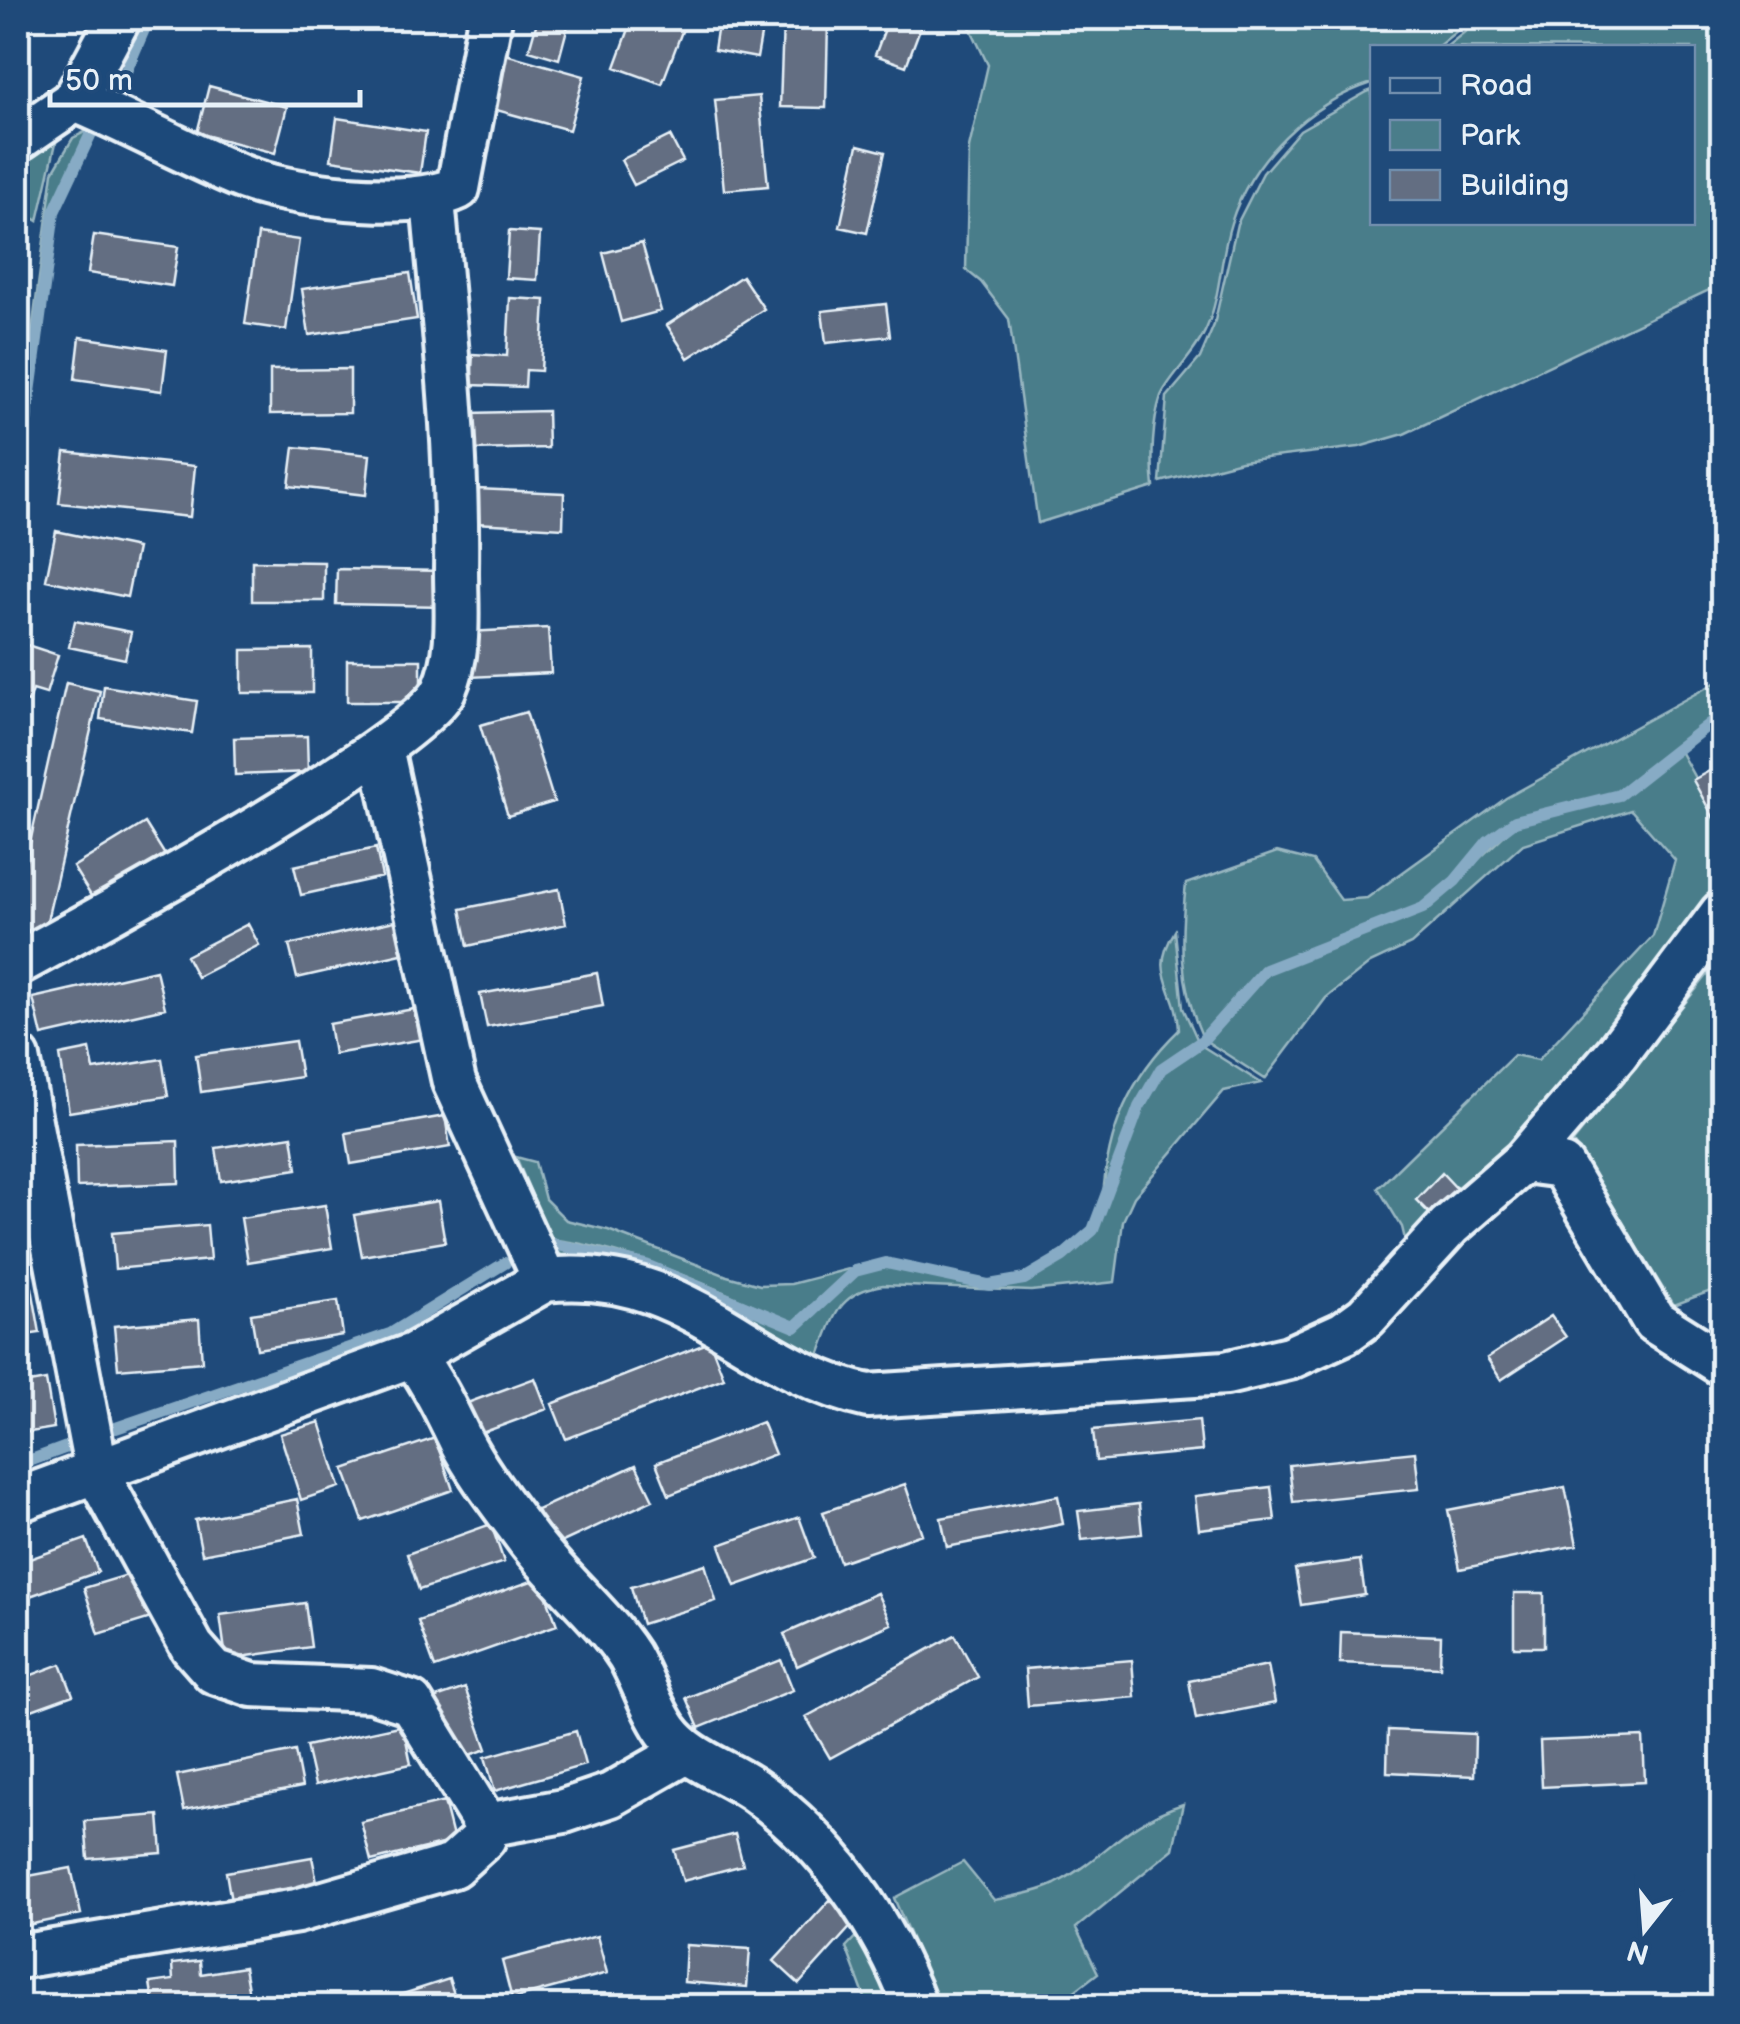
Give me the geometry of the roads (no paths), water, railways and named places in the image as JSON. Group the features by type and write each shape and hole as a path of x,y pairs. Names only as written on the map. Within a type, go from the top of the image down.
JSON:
{"street":[{"path":"18,139 76,100 119,18"},
{"path":"76,100 240,177 356,200 433,200 458,188 490,18"},
{"path":"18,963 151,890 381,748 442,695 456,658 457,475 433,200"},
{"path":"381,748 454,1082 546,1280"},
{"path":"18,1500 413,1355 546,1280 602,1278 660,1292 815,1379 868,1396 1226,1373 1289,1358 1366,1317 1450,1226 1524,1161 1616,1053 1722,912"},
{"path":"18,1058 97,1472 192,1647 214,1672 252,1685 371,1690 411,1703 486,1825 484,1838 453,1866 297,1911 18,1957"},
{"path":"1524,1161 1562,1166 1654,1321 1722,1364"},
{"path":"413,1355 446,1402 461,1441 489,1486 536,1550 628,1656 665,1728 686,1752 754,1790 785,1814 855,1889 882,1932 915,2006"},
{"path":"486,1825 564,1811 611,1795 686,1752"}],"waterway":[{"path":"115,97 149,18"},
{"path":"18,483 54,212 95,125"},
{"path":"549,1243 646,1265 795,1327 855,1271 886,1263 989,1285 1024,1279 1063,1256 1093,1230 1139,1107 1161,1069 1201,1042 1265,970 1423,908 1455,881 1488,841 1515,821 1619,795 1722,714"},
{"path":"116,1428 390,1334 505,1263"},
{"path":"18,1465 75,1444"}]}
